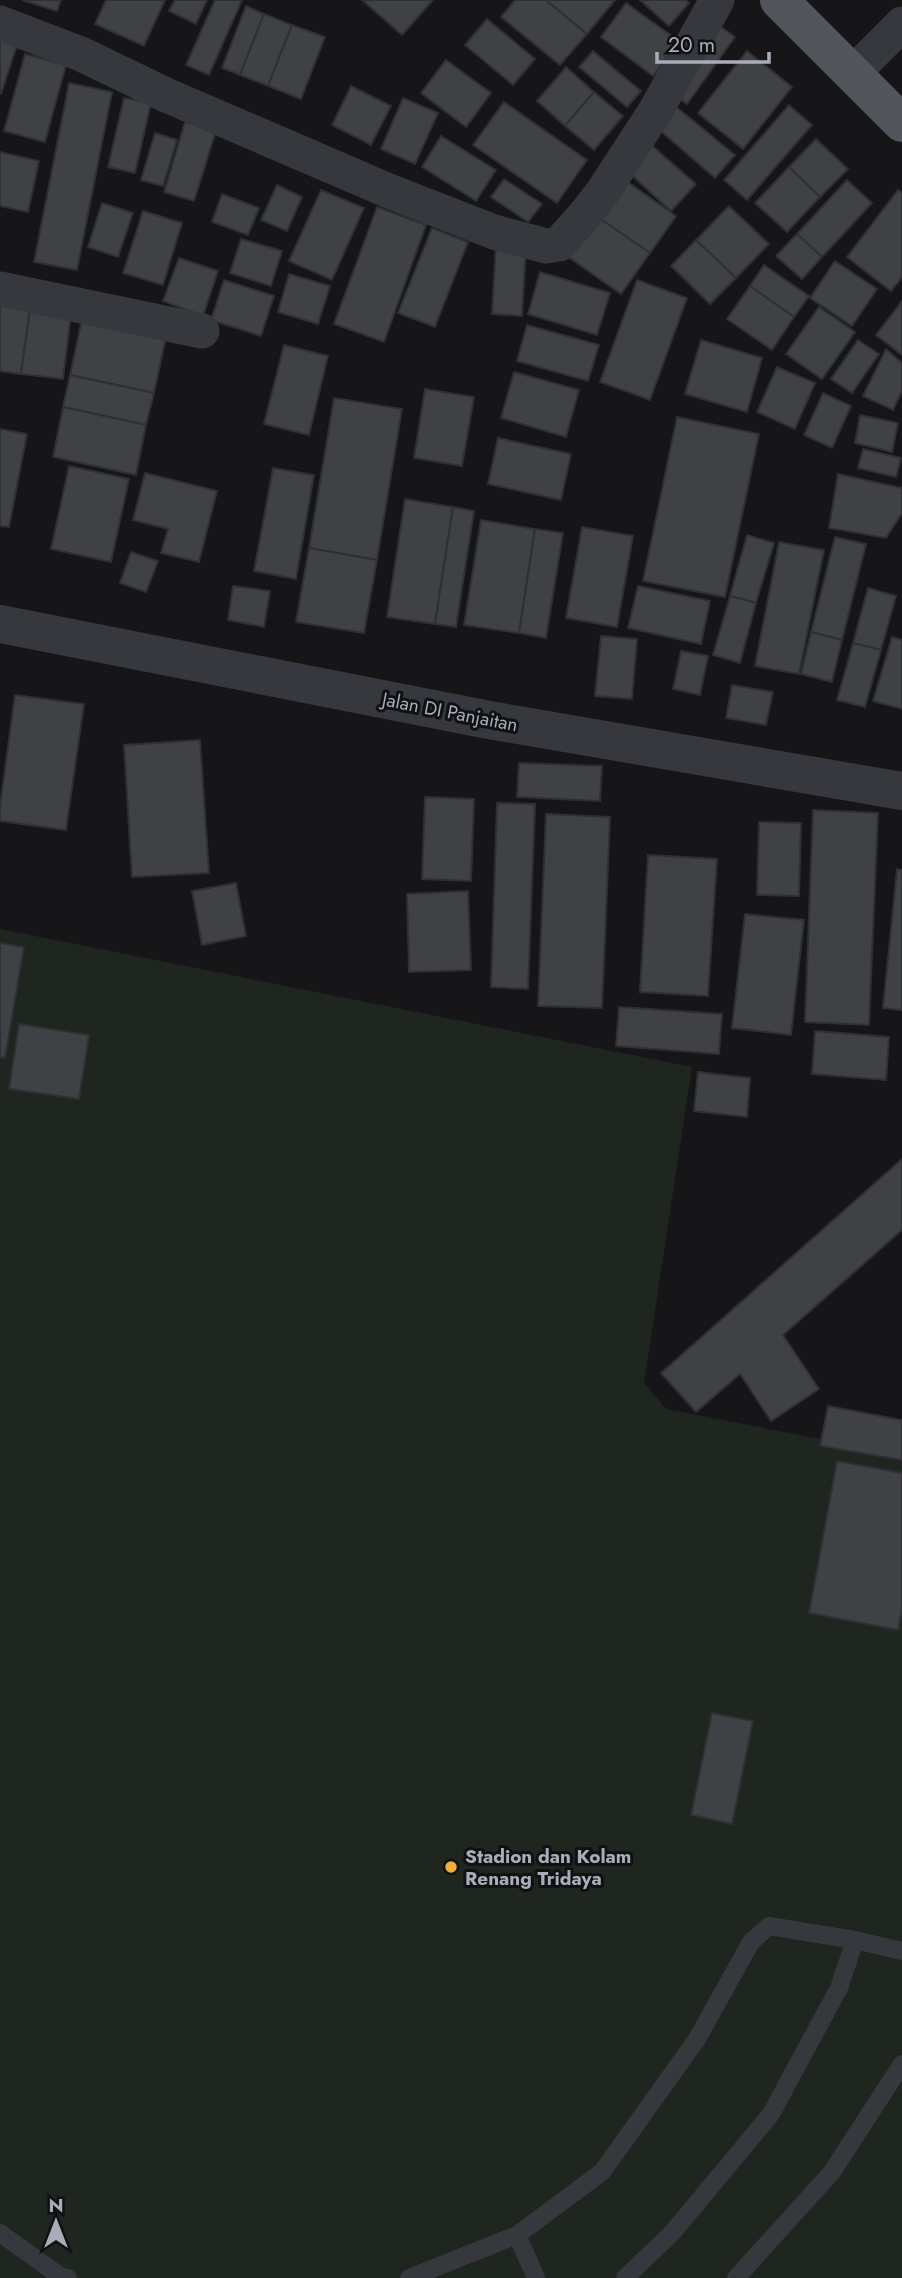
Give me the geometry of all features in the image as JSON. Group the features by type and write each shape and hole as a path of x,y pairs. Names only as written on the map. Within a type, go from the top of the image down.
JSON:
{"main road":[{"path":"779,0 902,123"}],"street":[{"path":"0,23 80,54 166,95 389,191 494,232 547,246 559,244 602,193 656,110 717,0"},
{"path":"853,73 902,24"},
{"path":"0,289 202,331"},
{"name":"Jalan DI Panjaitan","path":"0,624 489,720 902,791"}],"lane":[{"path":"409,2278 517,2235 602,2172 697,2039 751,1942 769,1926 855,1940 902,1951"},
{"path":"625,2278 672,2233 771,2114 839,1988 855,1940"},
{"path":"736,2278 832,2172 902,2064"},
{"path":"0,2233 60,2276 68,2278"},
{"path":"517,2235 536,2278"}],"shaded area":[{"name":"Stadion dan Kolam Renang Tridaya","path":"0,929 692,1067 644,1383 666,1409 902,1455 902,2278 0,2278"}],"building":[{"path":"22,0 61,0 57,11"},
{"path":"106,0 165,0 144,46 95,24"},
{"path":"175,0 207,0 196,24 169,11"},
{"path":"215,0 242,0 209,75 186,65"},
{"path":"362,0 433,0 402,35"},
{"path":"515,0 546,0 587,34 560,65 501,17"},
{"path":"546,0 615,0 587,34"},
{"path":"640,0 686,0 689,3 669,26"},
{"path":"626,3 679,41 653,76 601,37"},
{"path":"246,6 264,14 240,75 222,68"},
{"path":"264,14 292,25 268,86 240,75"},
{"path":"487,19 535,59 513,85 465,45"},
{"path":"717,24 735,37 687,104 669,91"},
{"path":"292,25 325,37 301,99 268,86"},
{"path":"0,27 21,33 1,94 0,94"},
{"path":"593,51 641,91 627,107 579,67"},
{"path":"747,51 792,87 743,149 698,113"},
{"path":"25,54 66,65 45,142 4,131"},
{"path":"446,60 491,93 466,127 421,93"},
{"path":"566,67 594,92 565,126 537,101"},
{"path":"69,83 112,92 77,270 34,262"},
{"path":"351,86 391,106 371,145 332,125"},
{"path":"594,92 623,116 594,150 565,126"},
{"path":"124,98 151,103 135,173 108,167"},
{"path":"403,98 438,113 415,164 381,149"},
{"path":"504,102 587,160 557,203 473,145"},
{"path":"674,105 735,155 715,178 656,127"},
{"path":"789,105 812,125 747,200 724,180"},
{"path":"185,122 216,131 194,201 164,192"},
{"path":"155,133 177,140 163,186 141,180"},
{"path":"441,136 496,170 476,201 422,167"},
{"path":"816,139 848,169 820,197 789,167"},
{"path":"650,144 696,184 671,211 627,171"},
{"path":"0,152 39,161 28,212 0,206"},
{"path":"789,167 820,197 787,232 755,203"},
{"path":"622,178 676,216 650,253 596,216"},
{"path":"504,179 542,204 528,222 491,197"},
{"path":"847,180 872,203 822,257 797,234"},
{"path":"277,185 302,197 287,231 261,220"},
{"path":"321,190 364,208 332,280 289,261"},
{"path":"898,190 902,193 902,277 891,291 847,257"},
{"path":"222,194 259,208 248,235 212,222"},
{"path":"102,203 133,213 118,257 88,247"},
{"path":"729,206 769,244 736,278 696,240"},
{"path":"377,207 426,225 384,342 334,324"},
{"path":"143,211 182,223 163,285 123,273"},
{"path":"596,216 650,253 621,294 567,256"},
{"path":"432,228 468,242 435,327 398,313"},
{"path":"797,234 822,257 802,279 776,256"},
{"path":"241,239 282,251 271,286 230,273"},
{"path":"696,240 736,278 710,304 671,266"},
{"path":"496,244 526,245 522,316 492,314"},
{"path":"179,258 218,271 203,316 163,301"},
{"path":"835,261 877,289 852,326 810,298"},
{"path":"764,265 809,296 794,317 750,286"},
{"path":"540,272 610,293 597,335 528,314"},
{"path":"289,274 330,286 318,324 278,312"},
{"path":"224,280 274,296 261,336 211,320"},
{"path":"637,280 687,298 650,400 600,382"},
{"path":"750,286 794,317 772,350 727,319"},
{"path":"902,301 902,355 876,335"},
{"path":"0,305 30,309 21,374 0,371"},
{"path":"819,307 855,332 822,379 786,354"},
{"path":"30,309 71,314 63,379 21,374"},
{"path":"83,314 167,332 154,393 70,375"},
{"path":"527,325 599,345 588,381 517,361"},
{"path":"701,340 762,358 747,412 685,394"},
{"path":"858,340 879,354 852,393 831,379"},
{"path":"284,345 328,356 309,435 264,424"},
{"path":"886,349 902,363 902,391 893,410 863,396"},
{"path":"777,367 815,383 795,429 757,412"},
{"path":"514,372 579,390 566,437 501,418"},
{"path":"70,375 154,393 146,425 63,407"},
{"path":"425,389 474,397 462,466 414,458"},
{"path":"823,393 851,406 832,448 804,435"},
{"path":"334,398 402,409 377,560 309,548"},
{"path":"63,407 146,425 136,475 53,457"},
{"path":"860,415 898,423 892,452 855,443"},
{"path":"677,417 759,434 725,597 643,581"},
{"path":"0,429 27,434 9,527 0,526"},
{"path":"498,438 571,454 561,500 488,484"},
{"path":"863,449 901,458 896,477 858,468"},
{"path":"69,466 129,479 111,562 51,549"},
{"path":"273,468 314,475 296,579 254,571"},
{"path":"145,473 217,491 199,562 161,553 168,529 133,520"},
{"path":"838,474 902,488 902,513 886,538 829,528"},
{"path":"405,499 453,507 435,624 387,617"},
{"path":"453,507 474,511 456,627 435,624"},
{"path":"481,520 535,529 519,633 464,625"},
{"path":"582,527 633,536 617,627 566,618"},
{"path":"535,529 563,533 546,638 519,633"},
{"path":"747,535 774,543 756,603 730,596"},
{"path":"835,537 866,544 842,640 811,632"},
{"path":"779,542 824,550 799,674 755,666"},
{"path":"309,548 377,560 364,633 296,622"},
{"path":"131,552 158,561 146,592 120,583"},
{"path":"233,586 270,591 264,627 228,620"},
{"path":"638,586 710,601 701,644 628,628"},
{"path":"868,588 896,596 881,650 853,643"},
{"path":"730,596 756,603 740,663 713,655"},
{"path":"811,632 842,640 832,682 801,674"},
{"path":"601,636 637,639 632,699 595,696"},
{"path":"892,637 902,640 902,709 873,701"},
{"path":"853,643 881,650 865,707 837,700"},
{"path":"681,651 708,656 700,695 673,689"},
{"path":"732,685 773,692 766,725 726,718"},
{"path":"15,695 84,704 66,830 0,821"},
{"path":"200,740 209,873 132,877 124,745"},
{"path":"519,763 602,766 600,801 517,797"},
{"path":"425,797 474,799 471,881 422,879"},
{"path":"497,803 535,804 528,989 491,987"},
{"path":"813,810 878,813 869,1025 805,1022"},
{"path":"546,814 610,817 602,1008 538,1006"},
{"path":"759,822 801,823 799,896 757,895"},
{"path":"648,855 717,859 708,996 640,992"},
{"path":"897,869 902,870 902,1010 883,1008"},
{"path":"236,883 246,936 202,945 192,891"},
{"path":"468,891 471,970 409,972 407,894"},
{"path":"745,914 804,920 791,1035 732,1028"},
{"path":"0,943 24,947 5,1058 0,1057"},
{"path":"619,1007 722,1014 719,1054 616,1046"},
{"path":"19,1024 89,1035 79,1099 9,1089"},
{"path":"815,1031 889,1037 886,1080 812,1074"},
{"path":"698,1072 750,1078 747,1117 694,1111"},
{"path":"902,1159 902,1230 783,1335 819,1389 771,1421 740,1374 696,1412 661,1373"},
{"path":"828,1406 902,1420 902,1460 820,1446"},
{"path":"837,1461 902,1473 902,1609 898,1630 809,1613"},
{"path":"712,1713 753,1721 732,1824 691,1815"}],"place":[{"name":"Stadion dan Kolam Renang Tridaya","path":"451,1867"}]}
